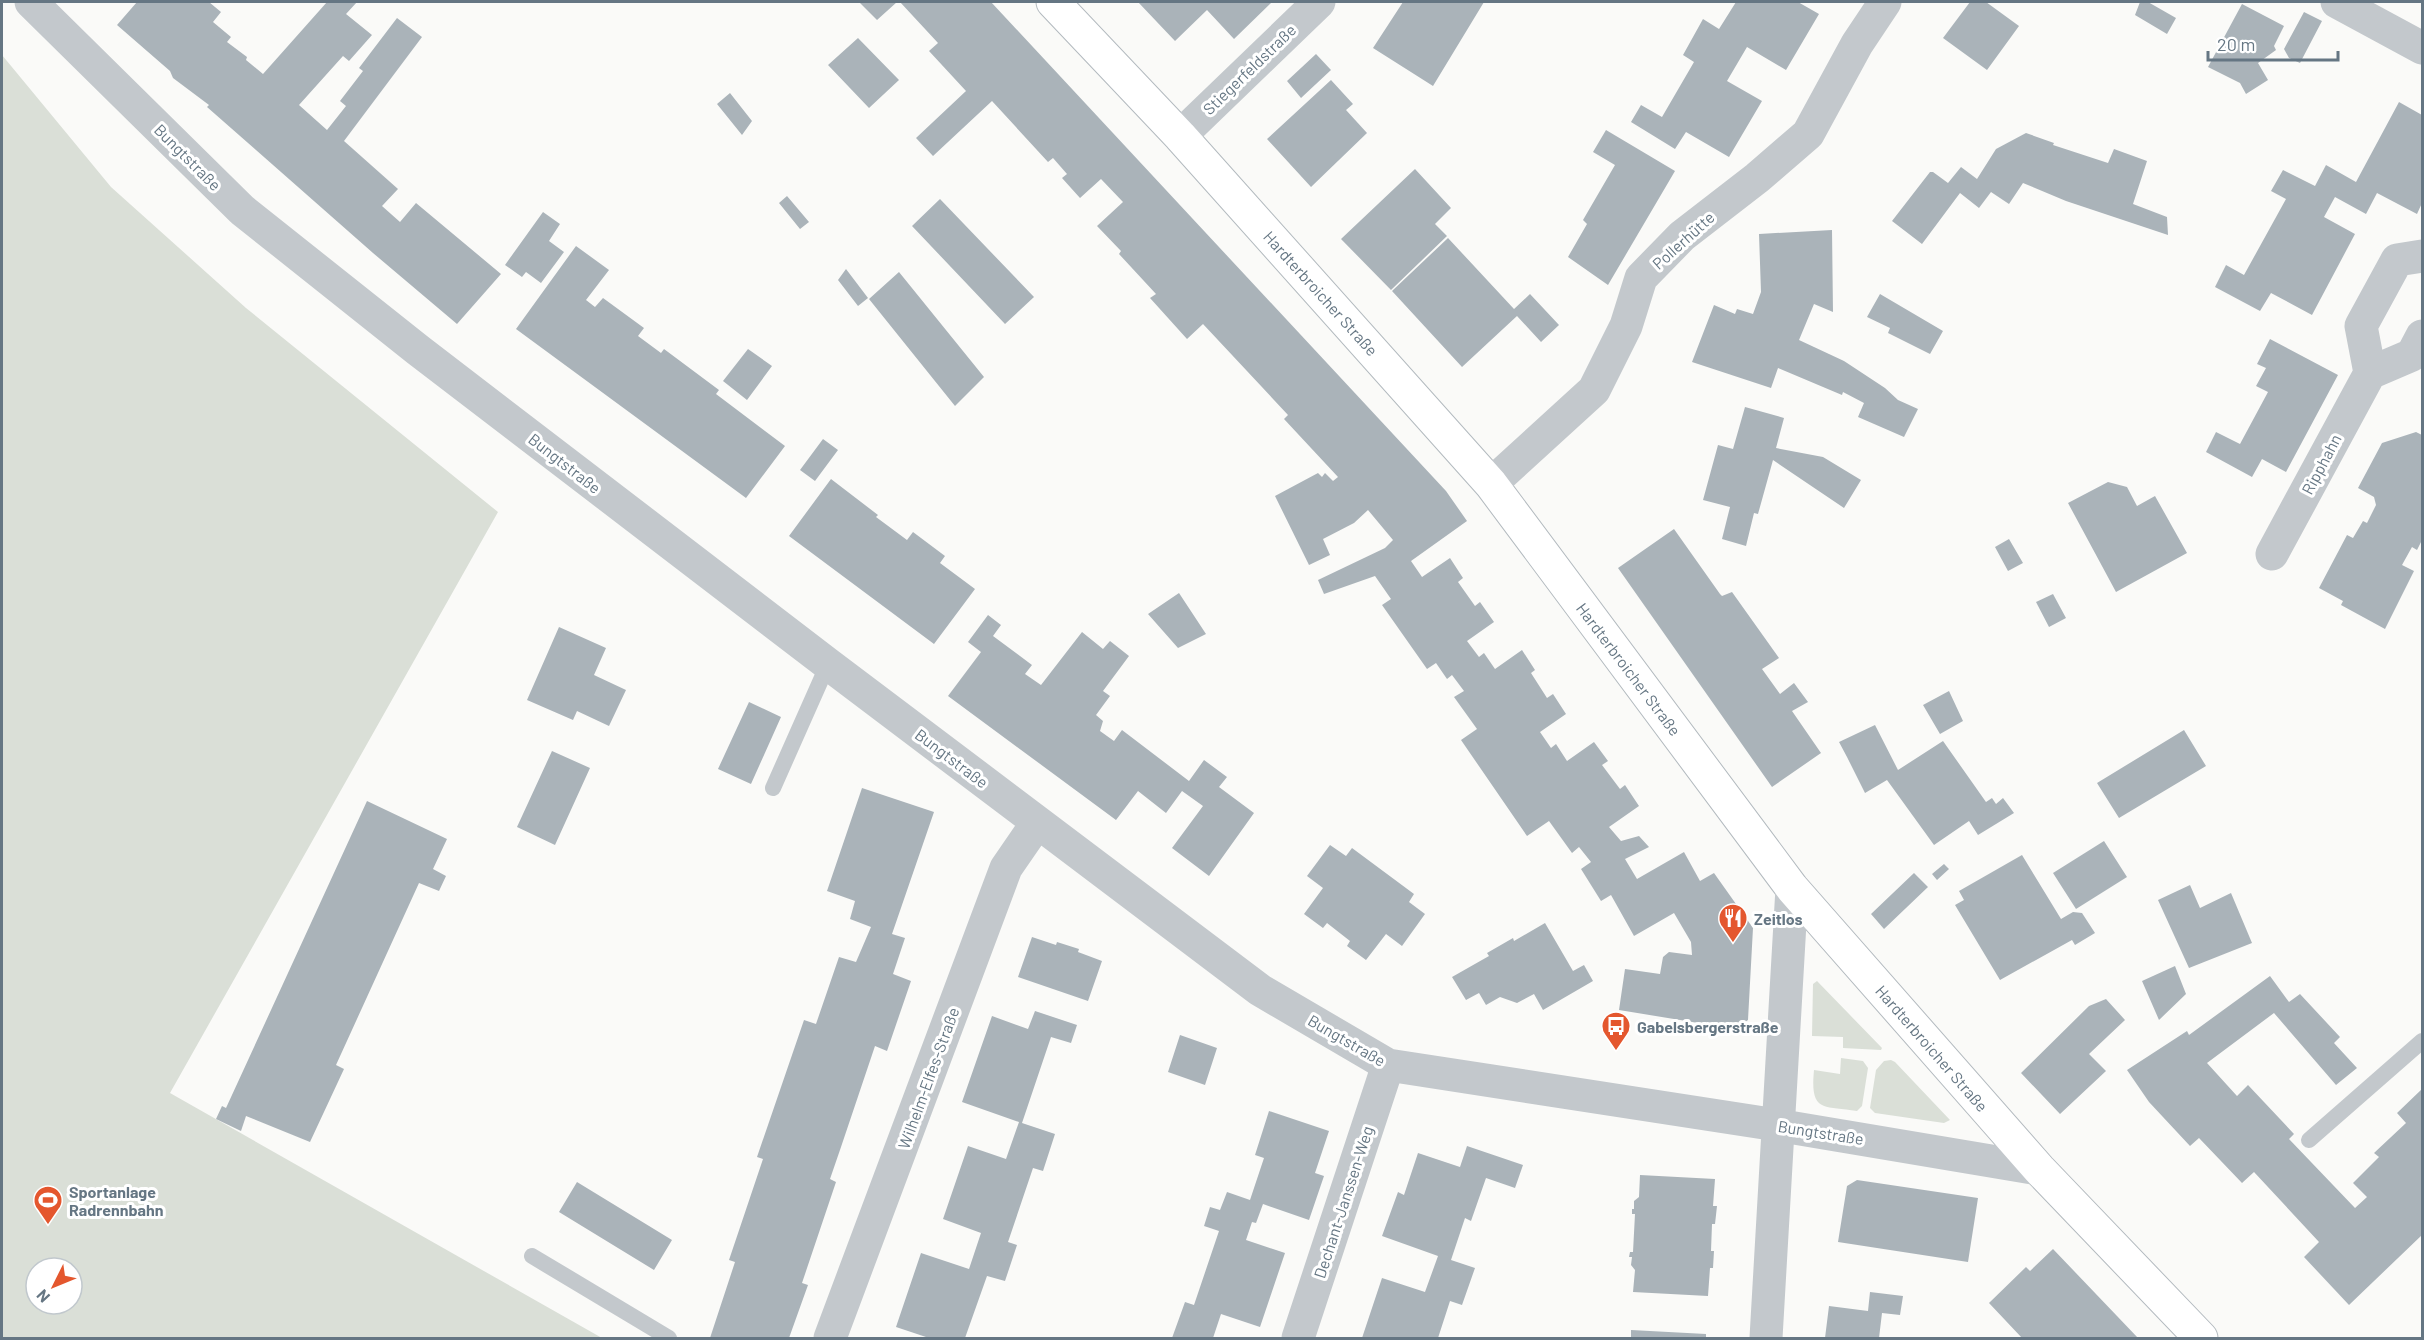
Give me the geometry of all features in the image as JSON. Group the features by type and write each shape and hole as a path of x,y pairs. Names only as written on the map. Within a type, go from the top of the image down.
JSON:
{"street":[{"name":"Bungtstraße","path":"31,2 242,210 510,421 1260,990 1388,1065 1777,1125 2039,1169"},
{"name":"Hardterbroicher Straße","path":"1053,2 1180,136 1491,484 1792,888 2039,1169 2201,1338"},
{"name":"Stiegerfeldstraße","path":"1180,136 1318,2"},
{"name":"Pollerhütte","path":"1491,484 1594,390 1626,326 1641,278 1682,236 1757,178 1808,134 1857,44 1885,2"},
{"path":"2337,2 2422,48"},
{"path":"2422,256 2397,260 2361,326 2370,373 2412,355 2422,336"},
{"name":"Ripphahn","path":"2272,554 2370,373"},
{"name":"Wilhelm-Elfes-Straße","path":"830,1338 1006,868 1037,823"},
{"path":"1766,1338 1792,888"},
{"name":"Dechant-Janssen-Weg","path":"1298,1338 1388,1065"}],"lane":[{"path":"773,788 828,664"},
{"path":"2309,1140 2422,1041"},
{"path":"532,1256 669,1338"}],"shaded area":[{"path":"2,55 111,187 246,308 498,512 170,1093 602,1338 2,1338"},
{"path":"1817,981 1882,1048 1881,1050 1843,1048 1843,1037 1812,1036 1813,984"},
{"path":"1841,1058 1863,1061 1868,1068 1862,1106 1857,1111 1827,1107 1817,1100 1814,1093 1814,1070 1840,1074"},
{"path":"1891,1060 1950,1120 1944,1123 1875,1113 1870,1108 1876,1070 1884,1061"}],"building":[{"path":"137,2 209,2 221,12 213,22 231,37 227,42 247,57 246,60 263,74 327,2 357,2 346,14 372,35 349,61 343,56 299,105 327,130 346,106 340,101 363,71 359,68 397,18 422,37 344,141 398,189 382,206 400,222 416,203 501,274 457,324 207,107 209,105 173,78 170,71 117,25"},
{"path":"859,2 897,2 877,20"},
{"path":"900,2 991,2 1446,491 1467,521 1411,561 1422,577 1450,558 1463,578 1458,582 1475,606 1480,602 1494,622 1467,641 1479,657 1484,653 1495,669 1522,650 1535,670 1531,673 1547,698 1553,694 1566,714 1540,732 1551,748 1556,744 1567,761 1594,742 1608,761 1602,765 1620,789 1625,785 1639,806 1609,827 1621,841 1639,836 1649,847 1625,859 1637,879 1684,852 1700,881 1714,873 1753,928 1748,1020 1735,1029 1619,1010 1625,969 1660,974 1663,957 1669,952 1692,955 1691,942 1674,913 1634,936 1611,895 1601,901 1581,869 1591,862 1579,847 1572,853 1549,821 1527,836 1461,740 1477,729 1454,697 1464,691 1452,675 1447,679 1436,663 1427,669 1382,605 1391,599 1375,576 1324,594 1318,580 1385,548 1393,540 1368,510 1354,523 1323,539 1330,555 1309,565 1275,496 1318,473 1322,477 1325,473 1333,481 1338,477 1284,419 1288,415 1203,324 1187,339 1150,298 1156,294 1097,226 1123,202 1101,179 1080,198 1062,178 1067,174 1053,158 1048,162 992,101 933,156 916,138 966,91 929,51 938,43"},
{"path":"1138,2 1272,2 1234,39 1207,10 1175,41"},
{"path":"1403,2 1484,2 1433,86 1373,48"},
{"path":"1736,2 1798,2 1819,14 1786,70 1747,47 1727,81 1762,101 1729,157 1686,132 1675,149 1631,122 1641,105 1662,117 1694,62 1683,55 1703,19 1719,29"},
{"path":"1970,2 1986,2 2019,26 1987,70 1943,38"},
{"path":"2140,2 2148,2 2176,18 2167,34 2135,15"},
{"path":"2242,4 2284,26 2274,46 2276,50 2258,63 2268,80 2246,94 2240,83 2208,67"},
{"path":"2304,12 2322,21 2300,63 2289,58 2284,49"},
{"path":"858,38 899,80 869,108 828,65"},
{"path":"1316,54 1331,70 1301,98 1287,81"},
{"path":"1331,80 1353,104 1346,110 1367,133 1311,187 1267,139"},
{"path":"730,93 752,121 742,135 717,104"},
{"path":"2399,102 2422,115 2422,203 2417,214 2377,193 2366,214 2335,197 2324,217 2355,234 2312,315 2271,293 2260,311 2215,287 2226,265 2244,275 2286,199 2271,191 2283,170 2315,186 2326,165 2356,182"},
{"path":"1606,130 1675,171 1608,285 1568,257 1587,224 1583,220 1615,165 1593,152"},
{"path":"2026,133 2054,143 2053,145 2108,163 2114,149 2147,161 2133,204 2167,217 2168,235 2066,201 2023,183 2009,204 1991,192 1979,208 1960,193 1922,244 1892,221 1930,172 1948,183 1961,167 1977,179 1996,149"},
{"path":"1415,169 1451,208 1435,224 1447,236 1391,290 1341,239"},
{"path":"787,196 809,222 800,229 779,203"},
{"path":"940,199 1034,297 1005,324 912,226"},
{"path":"543,212 560,224 549,241 564,252 541,283 526,272 522,277 505,265"},
{"path":"1832,230 1833,312 1814,304 1799,340 1844,361 1885,388 1898,400 1918,409 1904,437 1858,417 1864,403 1843,392 1842,395 1778,368 1771,388 1692,362 1714,305 1735,314 1737,309 1753,314 1761,292 1759,234"},
{"path":"1448,238 1514,309 1530,294 1559,325 1541,342 1517,316 1462,367 1392,291"},
{"path":"576,246 609,270 586,300 595,307 603,298 644,328 638,336 661,353 664,349 719,390 716,394 785,446 746,498 516,329"},
{"path":"846,269 868,298 858,306 838,280"},
{"path":"899,272 984,377 955,406 869,299"},
{"path":"1880,294 1943,331 1930,354 1888,333 1890,328 1867,317"},
{"path":"2270,339 2338,375 2286,472 2262,459 2252,477 2206,452 2216,432 2240,444 2268,392 2256,386 2266,368 2257,364"},
{"path":"748,349 772,366 747,400 723,381"},
{"path":"1745,407 1784,418 1776,448 1823,457 1861,480 1844,508 1773,460 1758,514 1754,513 1746,546 1722,539 1730,507 1703,500 1718,445 1733,449"},
{"path":"2416,432 2422,435 2422,540 2417,550 2412,547 2402,565 2414,571 2385,629 2341,605 2343,601 2319,588 2347,535 2353,538 2363,521 2367,523 2376,505 2374,497 2358,488 2382,443"},
{"path":"823,439 838,450 815,481 800,470"},
{"path":"831,479 907,540 913,532 945,556 940,563 975,589 934,644 789,536"},
{"path":"2108,482 2127,487 2137,506 2155,496 2187,553 2116,592 2068,503"},
{"path":"1674,529 1720,594 1722,596 1732,592 1779,658 1762,669 1780,694 1794,683 1808,702 1792,711 1821,753 1772,787 1618,568"},
{"path":"2009,539 2023,563 2008,571 1995,547"},
{"path":"1179,593 1206,634 1178,648 1148,614"},
{"path":"2053,594 2066,618 2049,627 2036,602"},
{"path":"988,615 1001,625 993,636 1032,665 1025,674 1041,685 1082,632 1103,649 1110,641 1129,656 1103,691 1110,696 1096,715 1103,721 1100,731 1114,741 1122,730 1189,781 1204,760 1227,777 1219,787 1254,813 1209,876 1172,848 1203,806 1182,791 1166,813 1138,791 1116,820 948,696 981,652 968,642"},
{"path":"559,627 606,648 594,675 626,690 609,726 577,711 573,720 527,700"},
{"path":"1949,691 1963,721 1940,734 1923,705"},
{"path":"749,702 781,717 751,784 718,769"},
{"path":"1875,725 1898,770 1943,741 1986,802 1992,798 1996,804 2003,798 2014,813 1978,835 1969,821 1934,845 1887,780 1865,793 1839,742"},
{"path":"2184,730 2206,766 2119,818 2097,783"},
{"path":"552,751 590,768 555,845 517,827"},
{"path":"862,788 934,812 892,934 905,938 893,974 911,981 887,1051 875,1046 830,1179 836,1182 802,1283 808,1285 789,1338 710,1338 735,1262 729,1260 763,1159 757,1157 804,1020 816,1024 839,957 856,962 871,927 850,919 855,901 827,891"},
{"path":"367,801 447,839 433,869 446,876 439,891 419,883 336,1065 344,1069 310,1142 246,1116 241,1131 216,1119 222,1106 226,1108"},
{"path":"2104,841 2127,877 2076,909 2053,873"},
{"path":"1330,845 1346,856 1352,848 1414,894 1409,902 1425,914 1402,946 1386,934 1366,960 1347,946 1350,941 1327,923 1323,928 1304,914 1323,888 1307,876"},
{"path":"2022,855 2061,919 2073,912 2082,913 2095,933 2075,945 2072,940 2000,980 1955,905 1964,900 1959,891"},
{"path":"1944,864 1949,869 1937,880 1932,874"},
{"path":"1914,873 1928,887 1884,929 1871,914"},
{"path":"2190,885 2200,908 2231,893 2252,943 2189,968 2158,900"},
{"path":"1545,923 1573,971 1584,965 1593,981 1543,1010 1534,994 1517,1003 1500,997 1486,1005 1479,993 1466,1000 1452,977 1489,956 1487,953"},
{"path":"1032,937 1056,945 1057,942 1079,949 1078,952 1102,961 1088,1001 1018,977"},
{"path":"2175,966 2186,994 2159,1020 2142,981"},
{"path":"2270,976 2289,1002 2300,994 2340,1037 2334,1043 2357,1068 2336,1085 2274,1013 2207,1063 2237,1096 2248,1085 2294,1134 2289,1139 2355,1208 2367,1197 2353,1183 2379,1157 2374,1153 2406,1123 2397,1113 2422,1089 2422,1235 2349,1305 2304,1257 2319,1242 2254,1172 2242,1183 2199,1138 2190,1146 2149,1102 2127,1070 2187,1031 2189,1035"},
{"path":"2106,999 2125,1020 2089,1054 2106,1071 2060,1114 2021,1073 2089,1006"},
{"path":"1035,1011 1077,1025 1071,1043 1051,1037 1022,1123 1055,1134 1043,1171 1033,1168 1008,1242 1017,1245 1005,1281 987,1276 965,1338 929,1338 896,1327 921,1253 969,1269 981,1233 943,1219 968,1146 1006,1159 1019,1122 962,1102 992,1016 1028,1029"},
{"path":"1180,1035 1217,1048 1205,1085 1168,1072"},
{"path":"1269,1111 1329,1131 1315,1173 1324,1176 1309,1220 1263,1204 1256,1223 1252,1222 1246,1240 1285,1253 1260,1327 1221,1314 1213,1338 1172,1338 1185,1302 1194,1305 1219,1231 1204,1226 1210,1207 1220,1210 1227,1192 1250,1200 1264,1158 1255,1155"},
{"path":"1467,1146 1523,1165 1515,1188 1486,1178 1471,1221 1465,1218 1451,1260 1475,1268 1462,1305 1450,1301 1438,1338 1362,1338 1382,1278 1425,1292 1438,1256 1382,1236 1398,1192 1404,1195 1418,1153 1460,1167"},
{"path":"1640,1175 1715,1179 1713,1206 1717,1206 1715,1224 1712,1224 1711,1251 1714,1251 1708,1296 1633,1292 1635,1270 1631,1265 1632,1257 1629,1257 1630,1252 1633,1252 1635,1214 1632,1214 1632,1209 1634,1209 1634,1201 1639,1197"},
{"path":"1857,1180 1978,1198 1968,1262 1838,1242 1847,1186"},
{"path":"577,1182 672,1240 654,1270 559,1212"},
{"path":"2053,1249 2138,1338 2022,1338 1989,1303 2026,1267 2030,1271"},
{"path":"1870,1292 1903,1296 1900,1315 1882,1313 1879,1338 1825,1338 1829,1306 1868,1311"},
{"path":"1631,1330 1706,1334 1706,1338 1631,1338"}],"place":[{"name":"Zeitlos","path":"1733,944"},
{"name":"Gabelsbergerstraße","path":"1616,1052"},
{"name":"Sportanlage Radrennbahn","path":"48,1226"}]}
